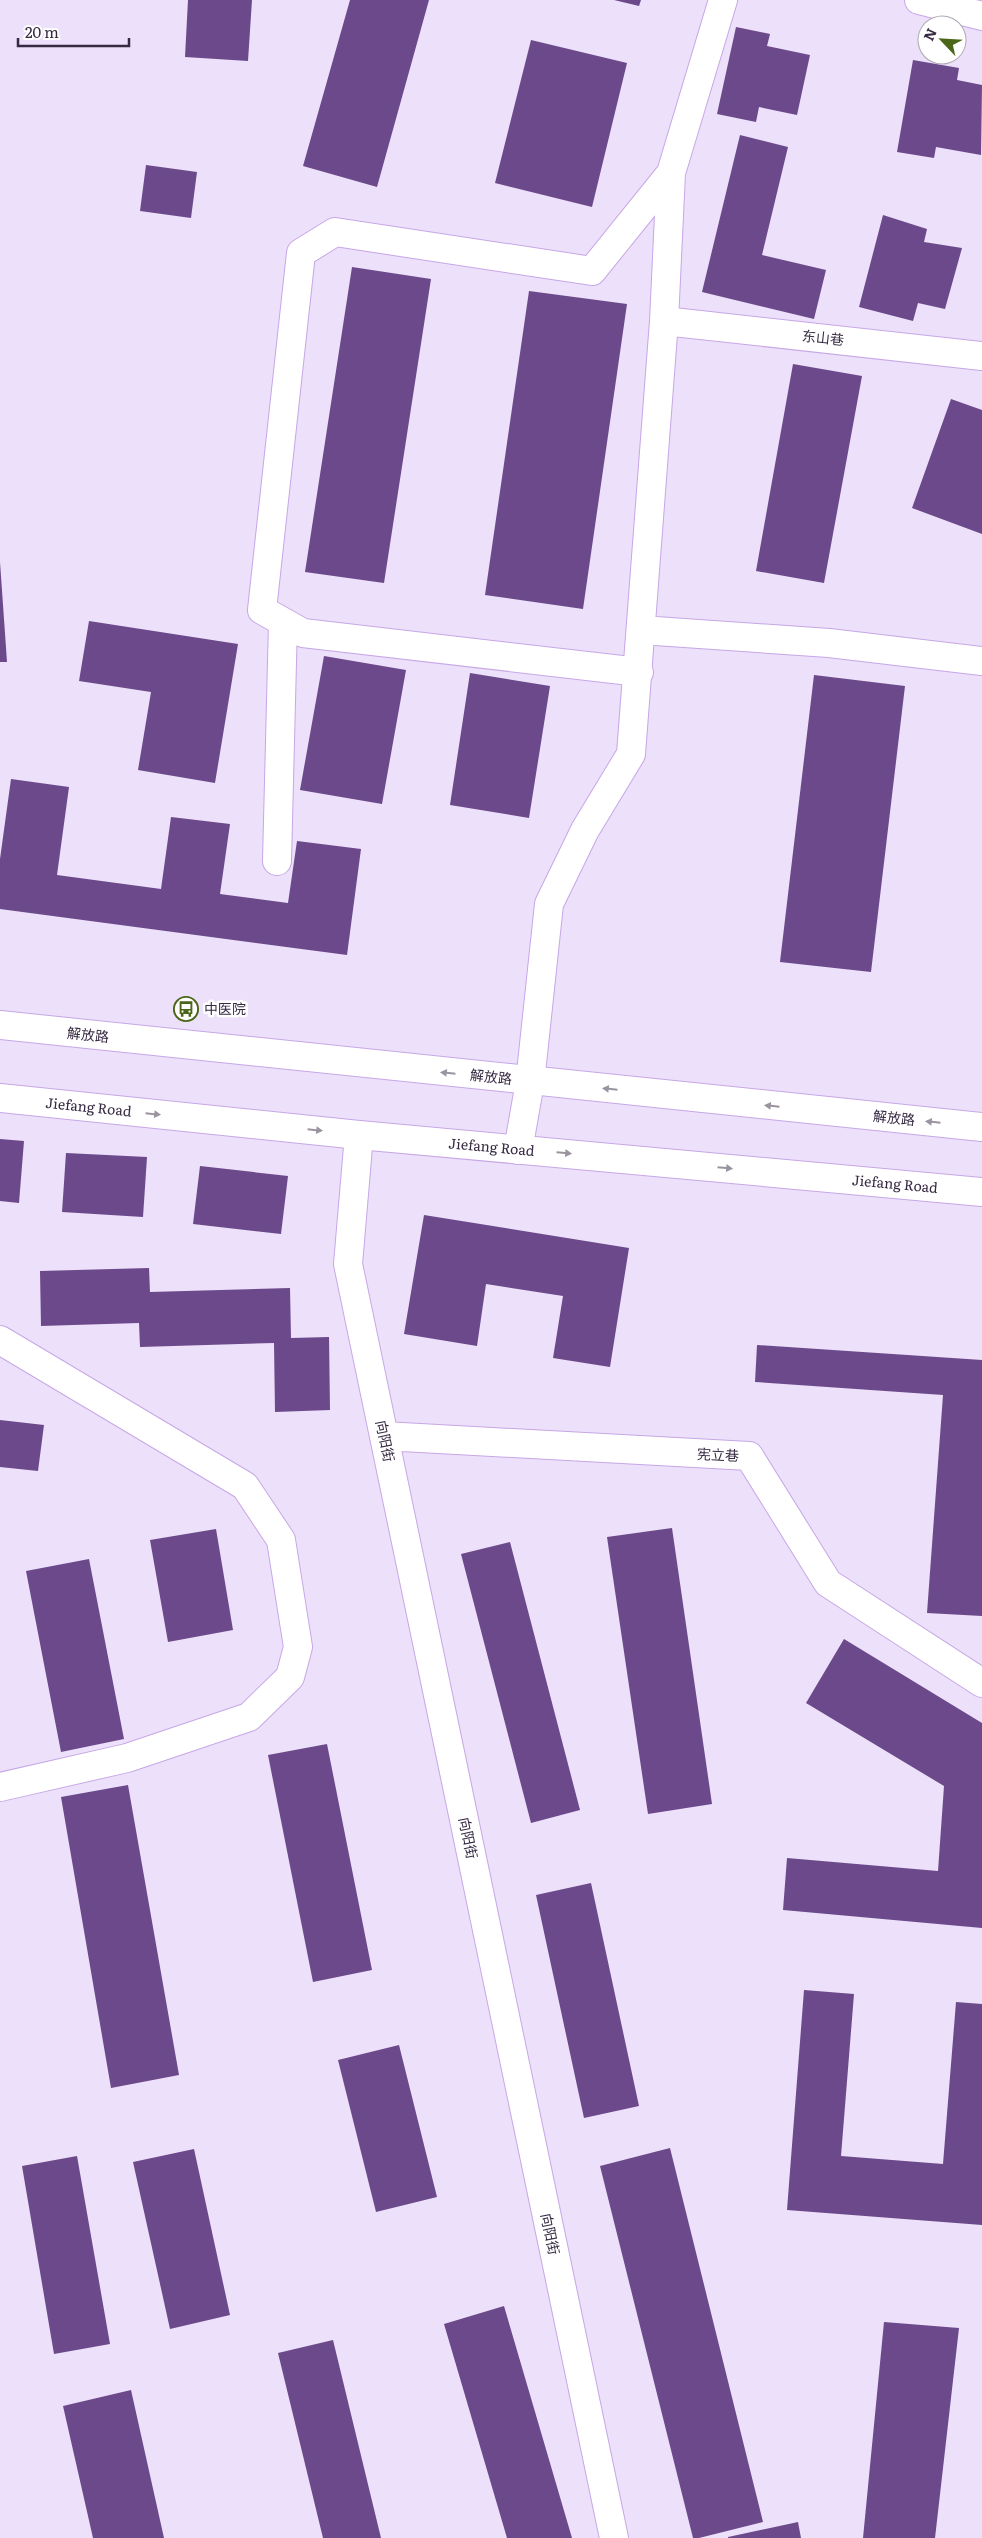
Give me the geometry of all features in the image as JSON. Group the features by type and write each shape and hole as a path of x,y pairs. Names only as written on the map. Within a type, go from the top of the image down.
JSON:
{"street":[{"path":"518,1150 530,1082 549,904 585,830 631,754 639,672 664,320 671,174 723,0"},
{"path":"919,0 982,16"},
{"path":"639,672 303,633 262,610 301,253 335,232 592,271 671,174"},
{"name":"东山巷","path":"664,320 982,356"},
{"path":"277,861 283,622"},
{"path":"642,630 829,643 982,661"},
{"name":"解放路","path":"0,1025 530,1082 982,1127"},
{"name":"Jiefang Road","path":"0,1098 359,1135 982,1192"},
{"name":"向阳街","path":"359,1135 348,1264 614,2538"},
{"path":"0,1340 245,1486 281,1540 298,1647 290,1676 249,1717 127,1758 0,1787"},
{"name":"宪立巷","path":"384,1436 749,1456 828,1583 982,1683"}],"building":[{"path":"188,0 252,0 248,61 185,57"},
{"path":"350,0 429,0 377,187 303,166"},
{"path":"614,0 641,0 639,6"},
{"path":"736,27 770,34 767,46 810,55 797,115 759,107 756,122 717,114"},
{"path":"531,40 627,63 592,207 495,183"},
{"path":"913,60 917,61 917,65 942,65 959,68 957,80 982,85 981,155 936,147 934,158 897,152"},
{"path":"740,135 788,147 762,255 826,270 814,319 702,292"},
{"path":"146,165 197,172 191,218 140,211"},
{"path":"883,215 927,229 924,242 962,248 945,309 918,303 913,321 859,307"},
{"path":"352,267 431,279 384,583 305,572"},
{"path":"529,291 627,304 583,609 485,595"},
{"path":"793,364 862,376 824,583 756,571"},
{"path":"951,399 982,410 982,534 912,508"},
{"path":"0,562 7,662 0,662"},
{"path":"89,621 238,644 215,783 138,770 151,692 79,681"},
{"path":"324,656 406,670 382,804 300,790"},
{"path":"470,673 550,686 529,818 450,805"},
{"path":"814,675 905,686 871,972 780,962"},
{"path":"11,779 69,787 57,875 161,889 171,817 230,824 220,894 288,903 297,841 361,849 347,955 0,909 0,859"},
{"path":"0,1139 24,1141 19,1203 0,1201"},
{"path":"66,1153 147,1157 143,1217 62,1212"},
{"path":"200,1166 288,1176 281,1234 193,1224"},
{"path":"424,1215 629,1248 610,1367 553,1358 563,1296 486,1284 477,1346 404,1334"},
{"path":"149,1268 150,1292 290,1288 291,1338 329,1337 330,1410 275,1412 274,1343 140,1347 139,1323 41,1326 40,1271"},
{"path":"757,1345 982,1360 982,1616 927,1613 943,1395 755,1382"},
{"path":"0,1420 44,1425 38,1471 0,1467"},
{"path":"672,1528 712,1804 648,1814 607,1537"},
{"path":"216,1529 233,1630 168,1642 150,1540"},
{"path":"510,1542 580,1810 531,1823 461,1554"},
{"path":"89,1559 124,1739 61,1752 26,1571"},
{"path":"844,1639 982,1723 982,1928 783,1910 787,1858 938,1871 944,1786 806,1703"},
{"path":"327,1744 372,1970 313,1982 268,1755"},
{"path":"128,1785 179,2075 111,2088 61,1797"},
{"path":"591,1883 639,2106 584,2118 536,1895"},
{"path":"804,1990 854,1994 841,2156 943,2164 956,2002 982,2004 982,2225 787,2210"},
{"path":"399,2045 437,2197 376,2212 338,2060"},
{"path":"670,2148 763,2522 699,2538 693,2538 600,2166"},
{"path":"194,2149 230,2315 170,2329 133,2162"},
{"path":"77,2156 110,2344 54,2354 22,2166"},
{"path":"504,2306 572,2538 507,2538 444,2324"},
{"path":"884,2322 959,2328 935,2538 863,2538"},
{"path":"333,2340 381,2538 323,2538 278,2353"},
{"path":"131,2390 164,2538 93,2538 63,2406"},
{"path":"798,2522 801,2538 728,2538 728,2537"}],"place":[{"name":"中医院","path":"186,1009"}]}
